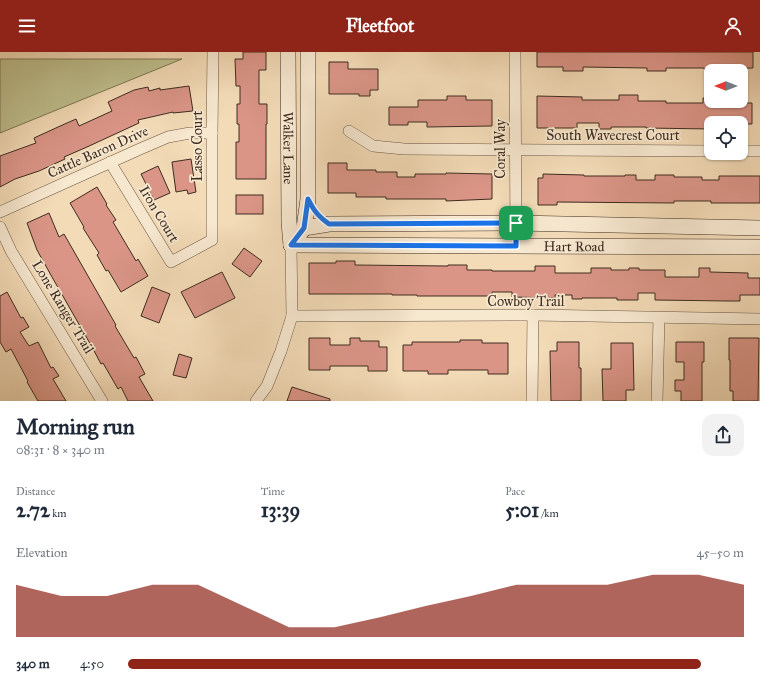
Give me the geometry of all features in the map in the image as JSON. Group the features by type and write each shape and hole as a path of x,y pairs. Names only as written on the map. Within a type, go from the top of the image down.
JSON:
{"street":[{"name":"Lasso Court","path":"212,240 213,52"},
{"name":"Walker Lane","path":"288,52 289,222 291,245"},
{"name":"Walker Lane","path":"304,228 308,199 308,52"},
{"name":"Coral Way","path":"515,52 516,246"},
{"name":"South Wavecrest Court","path":"349,131 373,146 404,150 704,151"},
{"name":"Cattle Baron Drive","path":"0,212 168,137 190,134 212,134"},
{"path":"748,151 760,151"},
{"name":"Iron Court","path":"110,162 171,262 212,240"},
{"path":"308,199 314,210 329,224"},
{"name":"Hart Road","path":"304,228 329,224 516,223 760,228"},
{"name":"Lone Ranger Trail","path":"0,227 11,251 102,401"},
{"path":"256,401 267,386 281,351 292,316 291,245 304,228"},
{"name":"Hart Road","path":"291,245 760,247"},
{"path":"532,401 533,315"},
{"name":"Cowboy Trail","path":"292,316 533,315 760,319"},
{"path":"657,401 659,318"}],"green space":[{"path":"0,59 182,59 0,133"}],"building":[{"path":"243,52 266,52 266,70 259,70 259,104 267,104 266,179 236,179 236,142 239,142 237,104 240,104 240,86 236,86 235,59 243,59"},
{"path":"537,52 753,52 753,68 748,68 748,64 704,64 704,68 666,68 666,71 647,71 647,68 583,67 583,71 563,71 563,67 537,67"},
{"path":"329,62 348,62 348,69 378,69 378,90 370,90 370,96 359,96 359,94 329,94"},
{"path":"189,86 193,111 173,112 138,120 139,123 64,157 65,159 39,171 15,179 0,187 0,156 36,143 34,138 76,119 79,126 112,111 108,102 134,90 148,87 149,91 160,88 160,90"},
{"path":"619,95 638,95 638,101 666,101 666,103 703,103 704,98 704,108 748,108 748,103 752,103 752,124 748,124 748,116 704,116 704,129 611,127 611,129 599,129 599,123 577,123 577,128 537,128 537,96 582,97 582,100 619,100"},
{"path":"447,96 466,96 466,100 492,100 492,126 427,127 427,122 408,122 408,125 389,125 389,107 418,107 418,100 447,100"},
{"path":"191,159 196,192 188,194 187,190 176,192 172,162"},
{"path":"328,163 347,163 347,170 397,172 397,177 415,177 415,174 446,173 492,174 492,199 446,201 446,199 386,199 386,197 356,197 356,193 328,193"},
{"path":"158,166 170,193 154,200 141,174"},
{"path":"543,174 584,176 636,175 636,180 655,180 655,175 702,177 702,180 719,180 719,176 760,176 760,203 711,203 711,201 674,201 674,203 557,202 557,205 538,205 538,178 543,178"},
{"path":"97,187 116,220 113,222 136,261 138,259 148,276 121,292 108,270 106,271 97,255 99,253 83,228 84,227 70,203"},
{"path":"236,195 263,195 263,214 236,214"},
{"path":"49,213 59,237 64,234 116,325 115,326 134,358 136,357 145,374 139,377 153,401 128,401 121,387 118,389 103,363 101,364 37,250 27,223"},
{"path":"244,248 262,261 250,277 232,264"},
{"path":"336,261 355,261 355,265 467,265 467,270 492,271 535,271 535,266 555,266 555,273 591,273 591,268 629,270 629,268 639,268 639,270 665,270 665,277 699,277 699,268 710,268 710,272 748,273 748,278 760,278 760,295 740,295 740,301 728,301 655,300 655,293 638,293 638,300 617,300 617,298 572,299 572,295 555,295 555,298 512,297 512,292 492,292 492,296 309,294 309,263 336,263"},
{"path":"222,272 235,298 195,318 181,292"},
{"path":"152,287 170,294 159,323 141,316"},
{"path":"7,292 21,318 23,317 29,327 20,332 29,346 38,342 51,368 53,367 59,376 53,379 66,401 38,401 11,349 6,352 0,342 0,296"},
{"path":"309,338 330,338 330,345 350,345 350,338 360,338 360,341 379,341 379,347 387,347 387,371 368,371 368,366 330,366 330,370 309,370"},
{"path":"729,338 759,338 758,401 733,401 733,391 730,391"},
{"path":"460,340 482,340 482,343 508,343 508,374 488,374 488,370 448,370 448,374 428,374 428,371 403,371 403,345 412,345 412,342 460,342"},
{"path":"557,342 579,342 581,401 551,401 550,351 557,351"},
{"path":"676,342 704,342 704,362 702,362 702,401 681,401 681,391 675,391 675,380 684,380 684,362 676,362"},
{"path":"611,343 633,343 634,390 626,390 626,401 603,401 602,369 611,369"},
{"path":"179,354 192,358 186,378 173,375"},
{"path":"292,387 330,399 330,401 287,401"}],"route":[{"path":"308,199 314,210 329,224 516,223 516,246 291,245 304,228 308,199"}]}
